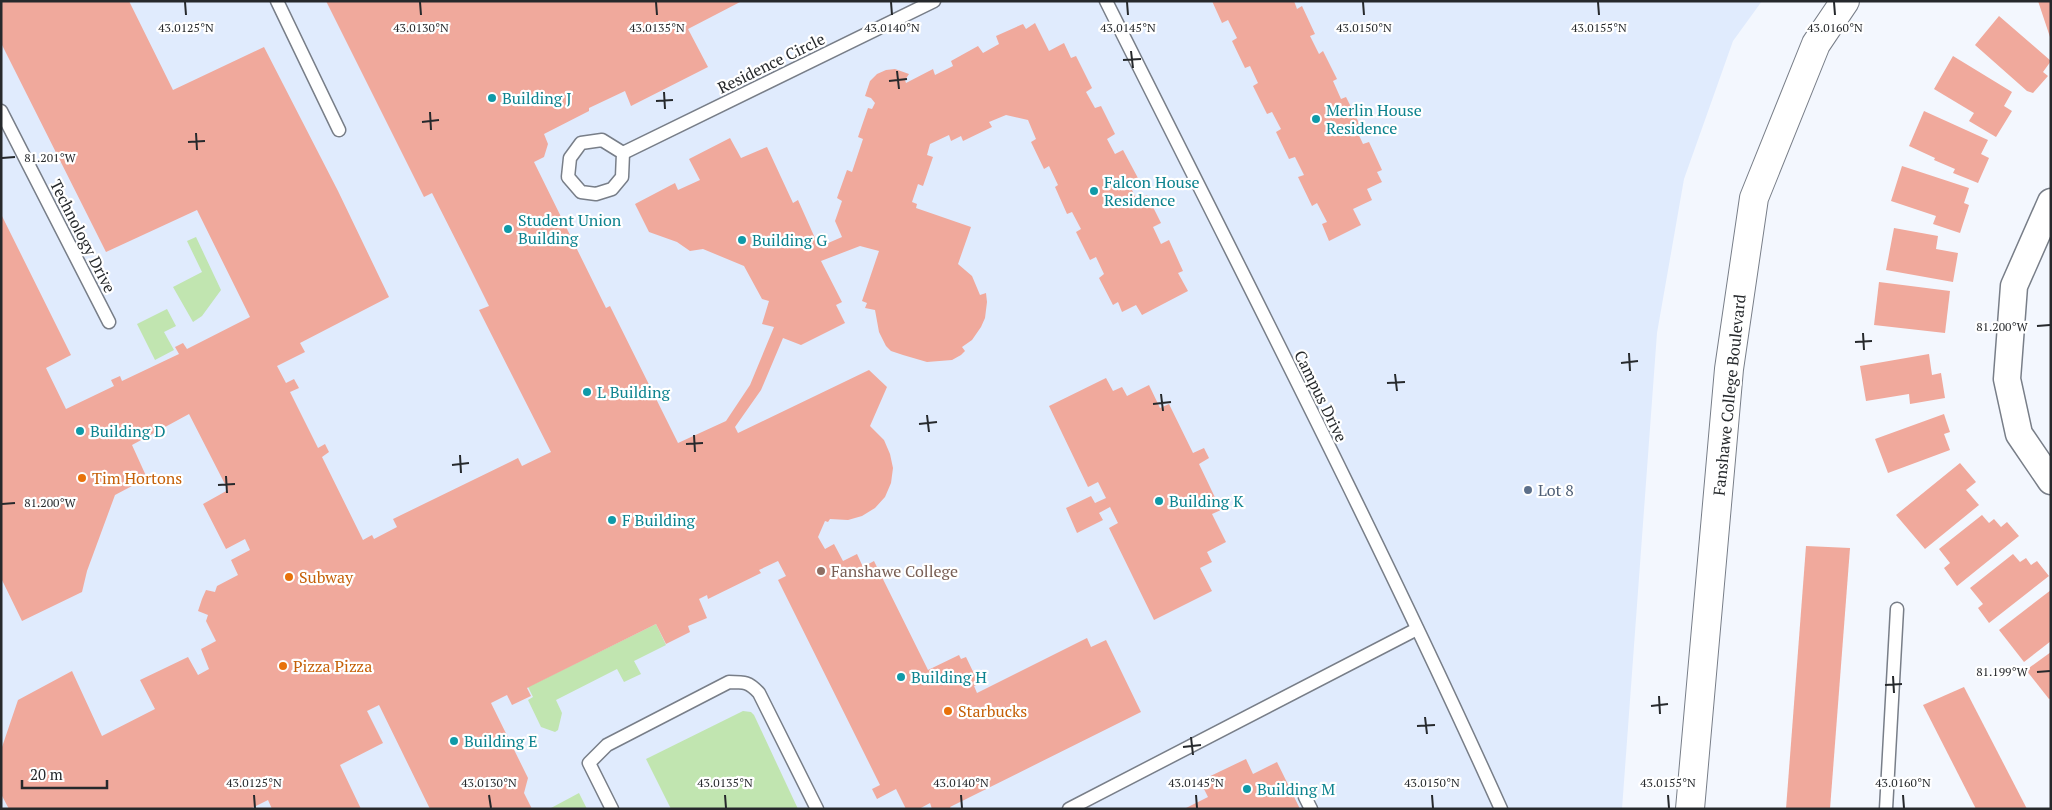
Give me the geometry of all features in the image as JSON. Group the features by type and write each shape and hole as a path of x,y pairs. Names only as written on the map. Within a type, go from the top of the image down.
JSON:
{"street":[{"name":"Fanshawe College Boulevard","path":"1690,809 1729,369 1754,198 1816,44 1845,1"},
{"path":"2051,202 2014,286 2007,379 2019,434 2051,481"}],"lane":[{"path":"277,1 340,130"},
{"name":"Residence Circle","path":"623,153 934,1"},
{"name":"Campus Drive","path":"1106,1 1417,629 1501,809"},
{"name":"Technology Drive","path":"1,111 109,322"},
{"path":"602,140 623,153 622,177 612,190 596,194 581,192 568,177 570,158 581,143 602,140"},
{"path":"1886,809 1897,608"},
{"path":"1069,809 1417,629"},
{"path":"612,809 589,763 607,745 729,682 740,682 751,684 759,693 817,809"}],"shaded area":[{"name":"Fanshawe College","path":"1,1 1762,1 1733,41 1684,179 1657,333 1622,809 1,809"}],"green space":[{"path":"196,237 221,290 202,316 193,322 173,287 202,272 187,241"},
{"path":"167,309 176,326 164,332 174,350 155,360 137,324"},
{"path":"656,624 666,645 634,661 641,674 624,682 617,669 556,700 562,713 558,730 555,732 541,727 528,700 533,697 525,681 534,684"},
{"path":"743,711 751,712 754,715 798,809 671,809 646,759"},
{"path":"579,793 587,809 551,808"}],"building":[{"path":"1,1 129,1 173,90 264,47 338,191 389,297 300,343 305,352 277,366 286,383 294,379 299,388 290,392 318,448 325,444 329,452 322,457 363,540 372,535 374,539 397,527 393,519 518,458 522,466 551,452 479,310 489,306 432,193 424,197 326,1 742,1 688,29 708,67 631,106 625,91 589,108 589,111 544,134 548,144 544,157 534,162 606,308 610,306 678,443 726,421 750,385 774,327 762,324 769,301 762,299 744,266 703,249 690,251 677,242 649,232 635,204 675,183 678,190 700,180 689,159 730,138 741,158 767,147 793,203 798,200 819,247 842,237 835,221 842,201 837,198 847,170 852,172 863,139 858,137 868,108 872,109 875,103 871,98 865,96 870,81 877,74 895,69 909,74 905,80 906,83 933,69 935,75 953,66 951,61 978,46 983,53 999,44 996,36 1023,24 1026,29 1035,23 1049,51 1064,43 1071,58 1076,56 1092,88 1086,92 1095,108 1101,106 1115,134 1107,139 1115,154 1123,150 1139,180 1129,184 1137,200 1147,195 1161,223 1153,227 1161,244 1169,240 1183,271 1178,273 1188,291 1142,315 1136,305 1122,312 1118,302 1113,305 1099,278 1104,274 1096,257 1090,260 1076,232 1081,229 1072,212 1067,214 1055,187 1058,185 1049,166 1044,169 1031,142 1036,139 1028,120 1006,115 989,122 992,127 963,141 961,136 951,141 949,135 930,144 927,155 933,157 923,186 918,184 912,202 917,204 916,208 971,227 958,264 972,276 980,295 986,293 987,302 985,318 981,327 972,340 962,347 965,351 952,360 927,362 891,351 886,346 879,332 875,310 865,308 867,303 862,301 879,251 860,246 821,261 842,302 836,305 845,323 801,345 783,338 761,390 735,427 738,433 869,370 887,387 870,426 884,440 890,454 893,468 891,483 885,497 875,508 862,516 848,520 830,519 828,522 825,521 818,537 825,549 834,544 843,561 857,554 863,567 874,561 928,670 959,655 961,659 966,657 979,684 974,686 977,693 1087,638 1091,647 1106,640 1141,712 950,807 951,809 932,809 930,803 919,809 906,809 896,789 877,799 872,789 880,785 778,580 786,576 778,561 759,570 761,573 708,599 707,595 699,599 707,618 688,626 690,632 666,644 656,624 527,688 531,696 512,705 507,695 491,703 528,778 524,793 532,809 430,809 379,705 367,711 383,743 340,765 361,809 272,809 268,800 250,809 9,809 1,794 1,750 18,700 72,671 102,736 155,709 140,680 188,657 198,675 209,669 201,649 216,641 206,621 208,615 198,611 202,599 206,590 215,592 217,586 238,575 231,560 250,550 245,539 226,549 203,504 228,490 189,414 132,445 147,478 115,495 87,571 82,592 22,621 1,578 1,214 71,355 46,368 66,409 114,386 111,380 120,376 122,381 179,354 175,347 183,343 187,349 250,317 197,210 106,252 1,43"},
{"name":"Merlin House Residence","path":"1212,1 1294,1 1297,9 1302,6 1315,34 1310,36 1319,54 1323,51 1337,79 1333,81 1341,99 1346,97 1360,125 1355,127 1363,144 1369,142 1382,170 1377,172 1382,182 1367,189 1372,200 1353,209 1361,225 1329,241 1322,224 1327,222 1317,203 1312,206 1298,177 1304,175 1295,157 1289,159 1276,132 1281,129 1272,112 1267,114 1253,86 1258,83 1250,66 1245,68 1232,41 1237,38 1228,20 1222,23"},
{"path":"2038,1 2051,1 2051,37 2050,37"},
{"path":"1999,16 2051,61 2043,72 2048,76 2033,93 2027,91 1975,45"},
{"path":"1953,56 2012,92 2004,106 2012,111 1996,137 1969,121 1974,113 1934,89"},
{"path":"1924,111 1988,140 1981,154 1989,158 1978,183 1953,173 1955,169 1909,146"},
{"path":"1902,166 1969,188 1964,203 1969,205 1960,233 1933,224 1936,216 1891,201"},
{"path":"1894,228 1938,236 1936,249 1958,253 1953,282 1886,270"},
{"path":"1879,282 1950,291 1945,333 1874,325"},
{"path":"1929,354 1932,375 1941,373 1945,398 1910,404 1909,394 1866,401 1860,366"},
{"name":"Building K","path":"1106,378 1113,391 1122,387 1127,396 1149,385 1160,408 1169,404 1193,453 1204,448 1209,458 1199,464 1221,510 1212,514 1226,542 1207,552 1212,562 1200,568 1212,591 1154,620 1109,528 1118,523 1110,507 1099,513 1103,520 1077,533 1066,508 1091,496 1095,503 1106,498 1098,482 1088,487 1049,406"},
{"path":"1944,414 1950,432 1944,434 1950,450 1888,473 1875,439"},
{"path":"1960,463 1976,482 1966,490 1979,505 1925,549 1896,515"},
{"path":"1982,515 1989,523 1994,519 2001,527 2007,522 2019,536 1957,586 1944,568 1950,563 1939,549"},
{"path":"1806,546 1850,548 1830,809 1786,809"},
{"path":"2013,554 2020,562 2026,558 2031,565 2037,561 2049,576 1989,623 1978,608 1983,604 1970,588"},
{"path":"2051,590 2051,641 2024,662 1999,630"},
{"path":"2051,652 2051,698 2049,699 2026,670"},
{"path":"1964,687 2027,809 1976,809 1923,705"},
{"name":"Building M","path":"1246,759 1253,774 1277,762 1300,809 1184,809 1208,797 1200,781"}],"place":[{"name":"Building J","path":"492,98"},
{"name":"Merlin House Residence","path":"1316,119"},
{"name":"Falcon House Residence","path":"1094,191"},
{"name":"Student Union Building","path":"508,229"},
{"name":"Building G","path":"742,240"},
{"name":"L Building","path":"587,392"},
{"name":"Building D","path":"80,431"},
{"name":"Tim Hortons","path":"82,478"},
{"name":"Lot 8","path":"1528,490"},
{"name":"Building K","path":"1159,501"},
{"name":"F Building","path":"612,520"},
{"name":"Fanshawe College","path":"821,571"},
{"name":"Subway","path":"289,577"},
{"name":"Pizza Pizza","path":"283,666"},
{"name":"Building H","path":"901,677"},
{"name":"Starbucks","path":"948,711"},
{"name":"Building E","path":"454,741"},
{"name":"Building M","path":"1247,789"}]}
